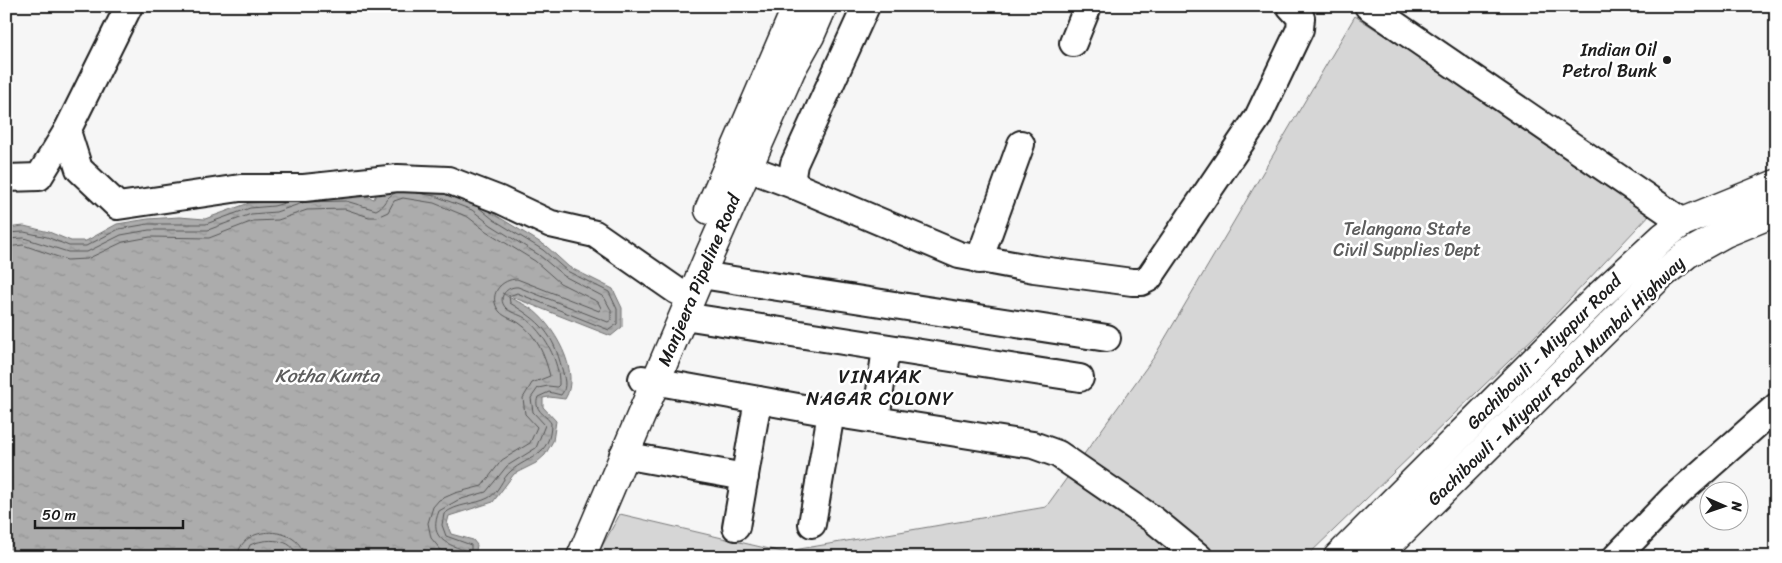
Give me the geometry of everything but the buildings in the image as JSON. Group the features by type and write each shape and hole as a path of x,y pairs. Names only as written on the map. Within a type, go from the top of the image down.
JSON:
{"main road":[{"name":"Manjeera Pipeline Road","path":"681,303 701,275 748,168 782,65 796,6"},
{"name":"Manjeera Pipeline Road","path":"581,557 624,455 649,381 782,65 810,36 822,6"},
{"name":"Gachibowli - Miyapur Road","path":"1338,557 1392,523 1599,296 1664,237 1683,222 1776,184"},
{"name":"Gachibowli - Miyapur Road Mumbai Highway","path":"1376,557 1392,523 1658,278 1687,254 1725,233 1776,212"},
{"name":"Manjeera Pipeline Road","path":"562,557 649,381"}],"street":[{"path":"796,186 792,176 794,164 866,6"},
{"path":"1073,43 1088,6"},
{"path":"748,168 796,186 959,255 979,260 1141,282 1149,278 1258,117 1300,29 1300,18 1290,6"},
{"path":"1368,6 1683,222"},
{"path":"6,178 39,177 67,132 126,7"},
{"path":"67,132 79,169 118,206 240,188 304,188 398,178 448,180 500,200 551,224 595,234 681,303 886,348 1080,378"},
{"path":"979,260 1021,144"},
{"path":"701,275 1107,338"},
{"path":"876,420 886,348"},
{"path":"649,381 831,413 1033,445 1058,454 1154,520 1199,557"},
{"path":"736,527 758,400"},
{"path":"1616,557 1673,498 1776,407"},
{"path":"812,524 831,413"},
{"path":"624,455 745,477"}],"green space":[{"name":"Telangana State Civil Supplies Dept","path":"1355,16 1654,210 1535,336 1306,557 596,557 620,514 782,552 1046,507 1154,357"}],"water":[{"name":"Kotha Kunta","path":"402,178 478,201 497,216 546,246 569,267 613,289 622,308 622,327 611,336 502,293 530,308 548,325 562,349 567,363 570,376 569,388 565,399 543,398 543,407 556,421 553,441 545,455 536,463 514,474 493,502 449,516 447,524 451,534 473,540 477,545 475,557 286,557 280,553 268,551 257,554 256,557 6,557 6,228 24,226 49,232 71,241 86,241 117,224 179,217 205,219 249,203 273,202 286,198 362,194 374,199 379,187"}],"place":[{"name":"Indian Oil Petrol Bunk","path":"1667,60"}],"district":[{"name":"VINAYAK NAGAR COLONY","path":"880,387"}]}
